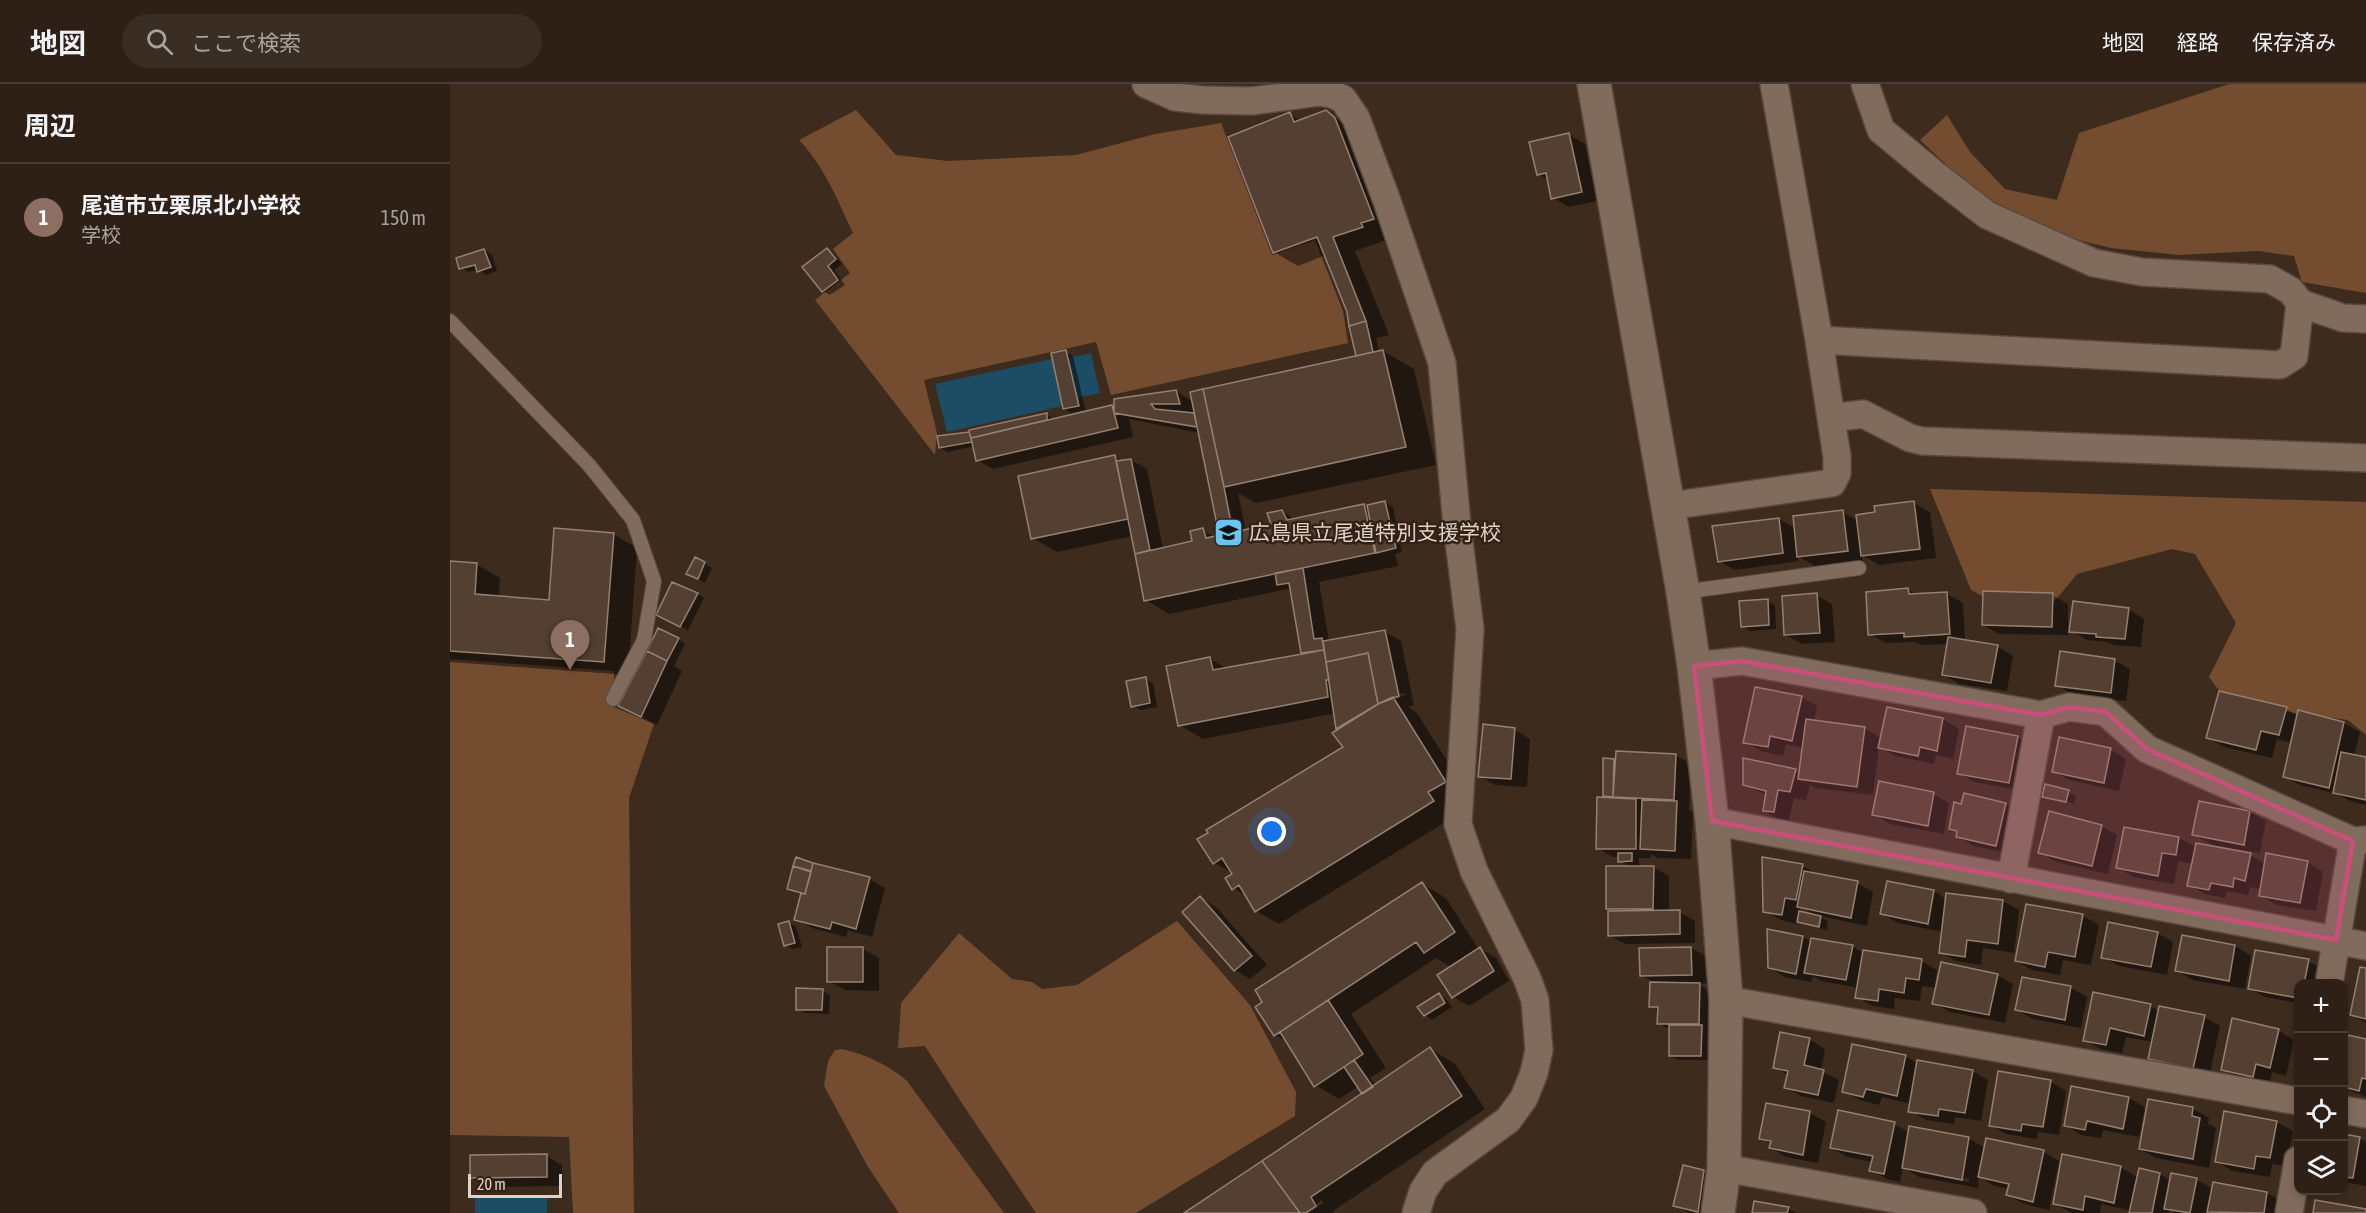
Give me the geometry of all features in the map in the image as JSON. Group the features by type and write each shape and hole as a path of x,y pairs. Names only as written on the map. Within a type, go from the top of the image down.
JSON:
{"street":[{"path":"1146,84 1175,97 1203,100 1252,101 1319,93 1332,94 1343,99 1356,118 1364,139 1442,363 1457,525 1470,629 1458,824 1460,836 1474,870 1527,978 1535,1000 1539,1027 1539,1050 1534,1073 1524,1098 1508,1120 1435,1173 1423,1191 1416,1213"},
{"path":"1594,84 1683,592 1712,821 1726,1000 1724,1168 1718,1213"},
{"path":"1669,506 1832,483 1837,473 1837,457 1819,340 1774,84"},
{"path":"1865,84 1881,130 1987,214 2094,263 2142,272 2270,279 2291,291 2300,303 2343,318 2366,319"},
{"path":"1819,340 2280,365 2294,356 2300,303"},
{"path":"1831,418 1863,414 1910,438 1922,441 2366,458"},
{"path":"1694,666 1742,661 2042,715 2069,707 2106,712 2147,748 2360,841 2336,940 2330,979"},
{"path":"2011,879 2042,715"},
{"path":"1712,821 2366,946"},
{"path":"1726,1000 2294,1100"},
{"path":"2348,1111 2366,1114"},
{"path":"1724,1168 1973,1213"},
{"path":"2289,1213 2294,1184"}],"lane":[{"path":"450,321 590,465 633,520 654,580 644,640 613,699"},
{"path":"1683,592 1859,568"}],"highlighted area":[{"path":"1742,661 2041,715 2069,707 2106,712 2147,749 2353,841 2336,940 1712,821 1694,666"}],"shaded area":[{"path":"2229,84 2366,84 2366,293 2302,282 2294,256 2258,251 2179,255 2111,248 2054,234 1999,207 1967,184 1920,140 1947,115 1970,152 2005,189 2057,200 2079,133"},
{"path":"856,110 896,155 948,161 1076,155 1155,134 1221,123 1272,255 1315,240 1343,311 1348,343 1111,395 1096,342 924,380 937,433 935,455 815,300 850,273 833,249 853,233 823,172 799,140"},
{"path":"1930,489 2366,502 2366,735 2348,720 2229,704 2209,677 2236,623 2195,554 2172,549 2077,574 2035,625 1971,590"},
{"path":"450,659 614,671 614,707 654,724 629,798 634,1213 573,1213 569,1137 450,1135"},
{"path":"1177,921 1250,1005 1296,1092 1295,1116 1136,1213 1036,1213 925,1046 898,1048 901,1003 959,933 1012,979 1032,982 1042,989 1077,985"},
{"path":"842,1049 877,1061 907,1081 1004,1213 899,1213 868,1167 824,1086 828,1061 835,1050"}],"water":[{"path":"1091,353 1100,393 1077,398 1068,358"},
{"path":"1052,359 1062,406 947,432 935,384"},
{"path":"475,1196 547,1197 547,1213 475,1213"}],"building":[{"path":"1326,110 1335,118 1374,219 1361,223 1363,227 1333,237 1366,321 1349,326 1347,312 1317,237 1273,253 1228,137 1290,112 1294,122"},
{"path":"1569,133 1582,192 1551,199 1546,173 1537,175 1529,142"},
{"path":"827,248 836,259 828,266 838,280 822,292 802,267"},
{"path":"484,249 491,267 477,272 475,265 459,269 456,258"},
{"path":"1366,321 1373,352 1356,356 1349,326"},
{"path":"1066,350 1079,406 1063,409 1051,353"},
{"path":"1383,350 1406,447 1224,487 1203,389"},
{"path":"1203,389 1233,533 1219,535 1190,392"},
{"path":"1176,390 1180,404 1151,404 1155,409 1194,413 1197,427 1114,413 1114,399"},
{"path":"1112,405 1118,428 976,461 971,438"},
{"path":"1047,413 1047,420 971,438 969,432 969,430"},
{"path":"969,432 972,442 939,448 937,436"},
{"path":"1115,455 1128,519 1031,539 1018,476"},
{"path":"1131,459 1150,550 1135,554 1116,461"},
{"path":"1385,501 1396,548 1376,553 1367,505"},
{"path":"1914,501 1920,549 1861,556 1856,515 1875,512 1874,506"},
{"path":"1364,504 1375,553 1144,601 1135,554 1192,541 1190,531 1203,528 1206,538 1271,524 1267,513 1282,510 1287,520"},
{"path":"1843,510 1848,551 1797,557 1793,516"},
{"path":"1779,518 1783,553 1718,562 1712,526"},
{"path":"554,528 614,533 604,662 450,651 450,561 477,563 475,594 549,600"},
{"path":"695,557 705,562 698,579 686,574"},
{"path":"1303,568 1314,639 1322,638 1324,650 1301,653 1289,583 1277,585 1275,573"},
{"path":"672,582 698,593 680,627 656,615"},
{"path":"1908,588 1909,594 1947,592 1950,634 1904,637 1904,633 1868,635 1866,592"},
{"path":"1983,591 2053,593 2052,627 1982,625"},
{"path":"1817,593 1820,633 1784,635 1782,596"},
{"path":"1768,599 1769,625 1741,627 1739,601"},
{"path":"2073,601 2129,608 2125,639 2069,632"},
{"path":"658,628 679,638 667,661 647,651"},
{"path":"1385,630 1399,696 1378,704 1368,653 1326,662 1323,641"},
{"path":"1948,637 1998,645 1991,683 1942,675"},
{"path":"1324,650 1329,680 1326,680 1328,697 1178,726 1166,666 1210,657 1213,670"},
{"path":"647,651 667,661 641,717 618,706"},
{"path":"2060,651 2115,659 2111,693 2055,686"},
{"path":"1368,653 1378,704 1336,729 1326,662"},
{"path":"1146,677 1150,703 1131,707 1126,681"},
{"path":"1755,687 1802,696 1792,741 1770,736 1768,747 1743,743"},
{"path":"2219,691 2287,707 2279,735 2261,731 2256,750 2206,738"},
{"path":"1393,697 1446,782 1428,792 1434,801 1255,912 1239,885 1232,890 1225,878 1232,874 1222,858 1213,864 1197,839 1208,833 1206,830 1343,747 1332,733"},
{"path":"1887,707 1943,718 1937,751 1920,747 1918,756 1878,748"},
{"path":"2298,710 2344,722 2329,788 2283,777"},
{"path":"1806,719 1865,727 1857,787 1798,779"},
{"path":"1483,724 1515,728 1511,779 1478,777"},
{"path":"1966,726 2018,736 2009,783 1957,774"},
{"path":"2059,737 2111,748 2104,783 2052,772"},
{"path":"1616,751 1676,754 1674,800 1613,797"},
{"path":"2341,752 2366,757 2366,800 2333,793"},
{"path":"1603,758 1614,759 1613,797 1603,796"},
{"path":"1743,758 1796,769 1790,792 1778,790 1774,812 1763,811 1766,791 1743,785"},
{"path":"1879,781 1934,792 1928,826 1872,815"},
{"path":"2045,784 2069,790 2066,802 2042,797"},
{"path":"1964,793 2006,803 1996,846 1956,837 1957,831 1949,829 1954,802 1961,804"},
{"path":"1597,797 1636,799 1636,849 1596,849"},
{"path":"1642,800 1677,801 1675,851 1640,849"},
{"path":"2199,801 2250,811 2244,845 2192,835"},
{"path":"2049,811 2102,825 2092,866 2038,853"},
{"path":"2124,827 2179,837 2176,855 2162,853 2158,876 2116,868"},
{"path":"2196,843 2251,853 2245,881 2234,878 2233,887 2211,883 2209,890 2187,886"},
{"path":"1618,853 1632,853 1632,861 1618,862"},
{"path":"2266,853 2308,861 2300,903 2259,896"},
{"path":"796,857 813,863 811,871 793,866"},
{"path":"1762,857 1803,864 1796,900 1785,898 1782,915 1763,912"},
{"path":"813,863 870,877 856,929 832,922 830,929 794,920 801,893 805,894"},
{"path":"793,866 811,872 805,894 787,889"},
{"path":"1606,866 1654,866 1653,909 1606,909"},
{"path":"1804,871 1858,881 1851,918 1797,907"},
{"path":"1887,881 1934,890 1928,924 1880,914"},
{"path":"1422,882 1455,932 1424,953 1416,942 1274,1036 1255,1007 1262,1002 1255,990"},
{"path":"1946,893 2003,900 1998,944 1967,940 1965,957 1939,953"},
{"path":"1200,896 1252,956 1234,971 1182,912"},
{"path":"2026,904 2083,914 2075,957 2048,952 2045,967 2015,961"},
{"path":"1680,910 1680,934 1608,936 1608,911"},
{"path":"1799,911 1821,916 1819,927 1797,922"},
{"path":"789,921 795,943 784,946 778,924"},
{"path":"2108,922 2158,932 2151,967 2101,958"},
{"path":"1767,929 1803,936 1796,974 1768,968"},
{"path":"2182,935 2235,945 2229,981 2175,971"},
{"path":"1811,938 1853,945 1846,980 1804,973"},
{"path":"827,947 863,947 863,982 827,982"},
{"path":"1480,947 1494,971 1452,998 1437,975"},
{"path":"1691,947 1692,975 1640,976 1639,948"},
{"path":"1863,950 1922,959 1919,980 1906,978 1904,993 1879,989 1878,1001 1855,998"},
{"path":"2255,950 2309,959 2305,979 2294,979 2294,997 2248,989"},
{"path":"1941,962 1998,974 1989,1015 1932,1004"},
{"path":"2360,967 2366,968 2366,1019 2350,1015"},
{"path":"2022,977 2071,986 2065,1020 2015,1010"},
{"path":"1650,982 1700,983 1699,1024 1657,1024 1658,1007 1649,1007"},
{"path":"796,988 823,989 822,1010 796,1010"},
{"path":"2093,992 2151,1004 2144,1036 2110,1028 2106,1045 2083,1041"},
{"path":"1439,993 1445,1003 1424,1016 1417,1007"},
{"path":"1328,1000 1363,1054 1314,1087 1280,1032"},
{"path":"2159,1006 2205,1015 2193,1069 2148,1059"},
{"path":"2232,1018 2279,1029 2270,1068 2256,1064 2253,1077 2221,1070"},
{"path":"1669,1025 1702,1025 1701,1056 1669,1056"},
{"path":"1780,1032 1810,1038 1804,1065 1824,1070 1818,1095 1784,1088 1788,1071 1773,1068"},
{"path":"2348,1035 2366,1039 2366,1079 2362,1078 2359,1091 2348,1088"},
{"path":"1852,1044 1906,1055 1897,1096 1866,1089 1863,1097 1842,1092"},
{"path":"1430,1047 1462,1096 1311,1197 1316,1206 1306,1213 1300,1213 1262,1161"},
{"path":"1354,1060 1373,1087 1362,1094 1344,1067"},
{"path":"1917,1060 1973,1070 1965,1113 1939,1109 1938,1116 1908,1112"},
{"path":"1998,1071 2051,1080 2043,1127 2022,1124 2021,1131 1989,1126"},
{"path":"2071,1086 2129,1097 2123,1129 2087,1121 2085,1130 2064,1126"},
{"path":"2148,1099 2193,1107 2192,1116 2200,1118 2193,1159 2139,1149"},
{"path":"1766,1103 1810,1111 1803,1155 1769,1148 1771,1141 1759,1139"},
{"path":"1838,1110 1895,1122 1884,1174 1869,1171 1873,1156 1830,1148"},
{"path":"2224,1111 2277,1121 2270,1158 2256,1156 2254,1169 2215,1162"},
{"path":"1909,1126 1969,1137 1962,1180 1902,1168"},
{"path":"2348,1135 2360,1137 2353,1178 2348,1177"},
{"path":"1986,1138 2044,1150 2033,1202 2006,1195 2009,1184 1978,1177"},
{"path":"547,1154 547,1177 470,1178 470,1155"},
{"path":"2062,1154 2121,1166 2114,1203 2085,1196 2083,1210 2053,1204"},
{"path":"1262,1161 1300,1213 1184,1213"},
{"path":"1683,1165 1704,1170 1698,1212 1673,1206"},
{"path":"2139,1168 2160,1173 2152,1213 2129,1213"},
{"path":"2171,1173 2197,1178 2190,1213 2164,1209"},
{"path":"2213,1182 2267,1192 2264,1213 2207,1212"},
{"path":"2315,1200 2366,1209 2366,1213 2313,1213"},
{"path":"1754,1201 1789,1207 1787,1213 1752,1213"}],"place":[{"name":"広島県立尾道特別支援学校","path":"1228,533"},
{"name":"尾道市立栗原北小学校","path":"570,670"}]}
